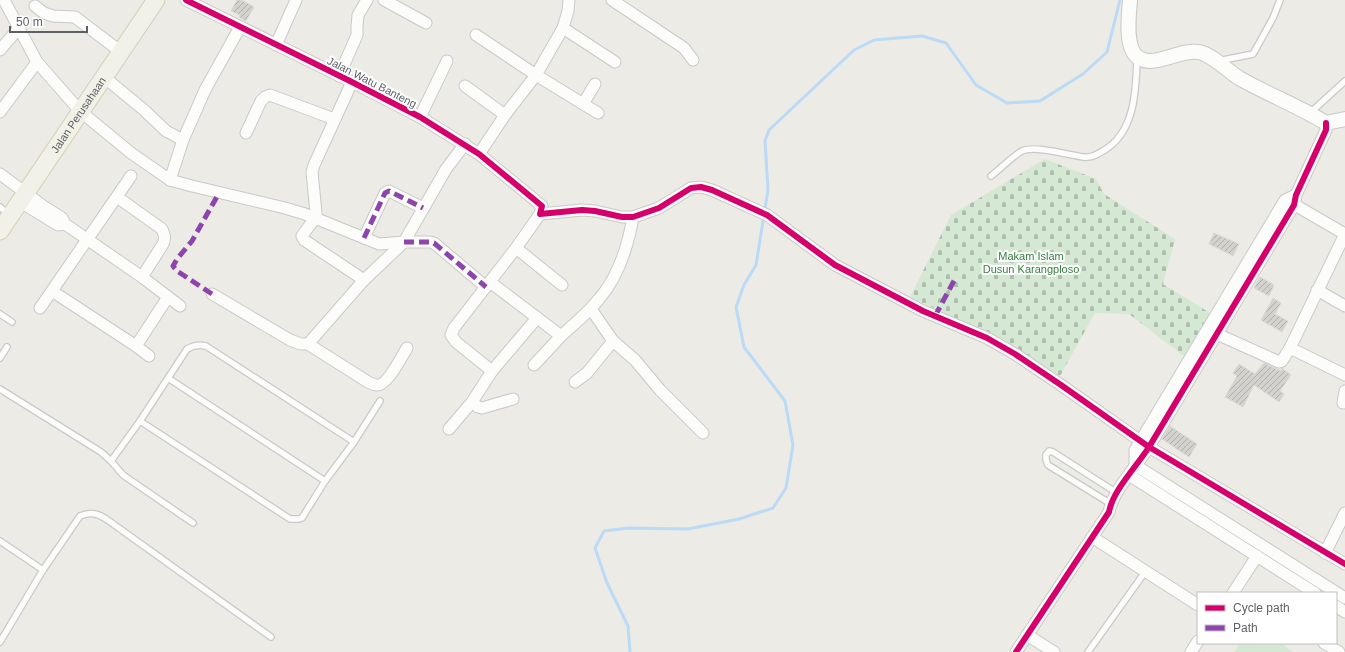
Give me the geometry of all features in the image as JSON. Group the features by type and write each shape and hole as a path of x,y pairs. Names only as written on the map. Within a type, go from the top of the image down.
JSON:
{"main road":[{"name":"Jalan Perusahaan","path":"0,230 14,204 104,77 156,0"}],"street":[{"path":"4,0 37,62 82,108 131,153 192,186 315,216 364,236 379,244 405,239 434,243 488,284 562,336"},
{"name":"Jalan Watu Banteng","path":"186,0 420,117 479,154 540,207"},
{"path":"276,45 296,0"},
{"path":"339,76 357,35 356,27 358,15 367,0"},
{"path":"384,0 426,23"},
{"path":"479,154 505,115 536,75 563,28 568,11 569,0"},
{"path":"612,0 684,48 693,60"},
{"path":"1130,0 1128,30 1130,44 1137,58 1144,61 1155,61 1192,51 1201,52 1238,77 1310,113 1326,123 1345,119"},
{"path":"35,6 44,13 53,16 75,17 121,52"},
{"path":"172,175 183,140 205,90 240,27"},
{"path":"0,50 19,28"},
{"path":"563,28 615,62"},
{"path":"476,35 536,75 598,113"},
{"path":"420,117 447,61"},
{"path":"0,112 37,62"},
{"path":"104,77 166,130 183,140"},
{"path":"352,82 334,119 312,172 315,216 302,236 304,240 364,280"},
{"path":"583,104 595,84"},
{"path":"465,86 505,115"},
{"path":"246,132 261,101 270,95 334,119"},
{"path":"1016,652 1109,512 1111,504 1117,493 1136,465 1135,450 1145,444 1217,334 1292,200 1322,142 1326,130 1326,123"},
{"path":"308,344 364,280 405,239 446,169 465,144"},
{"path":"0,174 14,204 58,225 65,224 142,277 180,306"},
{"path":"40,308 132,176"},
{"path":"492,371 456,342 451,335 454,328 516,248 540,207 595,211 622,217 633,217 659,208 687,190 696,187 712,190 766,215 835,265 923,311 987,338 1015,354 1061,384 1145,444 1345,564"},
{"path":"364,236 381,200 385,193 389,191 423,208"},
{"path":"117,197 162,229 164,234 165,240 163,244 142,277"},
{"path":"1217,334 1279,362 1282,361 1290,348 1345,234 1292,200"},
{"path":"1145,444 1292,200"},
{"path":"534,366 607,290 622,263 630,237 633,217"},
{"path":"516,248 562,284"},
{"path":"1317,290 1345,306"},
{"path":"52,291 149,356"},
{"path":"212,294 290,340 301,344 308,344 368,382 377,386 388,379 407,348"},
{"path":"136,346 168,297"},
{"path":"591,308 613,341 635,360 660,390 703,433"},
{"path":"449,429 472,402 492,371 537,318"},
{"path":"575,382 587,372 613,341"},
{"path":"1290,348 1345,375"},
{"path":"1343,403 1345,391"},
{"path":"472,402 478,407 482,408 513,399"},
{"path":"1136,465 1336,592"},
{"path":"1129,475 1313,592"},
{"path":"1325,553 1345,513"},
{"path":"1092,537 1145,572 1197,603"},
{"path":"1239,591 1258,556"},
{"path":"1027,635 1054,652"},
{"path":"1191,652 1197,643"},
{"path":"1326,644 1338,652"}],"lane":[{"path":"1216,61 1253,54 1273,18 1280,0"},
{"path":"991,176 1022,151 1036,149 1085,157 1094,156 1112,146 1127,126 1135,96 1137,58"},
{"path":"1310,113 1345,80"},
{"path":"0,314 12,322"},
{"path":"111,461 140,421 187,349 198,345 206,346 354,442"},
{"path":"0,358 7,347"},
{"path":"168,378 325,481"},
{"path":"0,389 100,452 111,461 123,475 193,523"},
{"path":"140,421 290,519 296,520 302,518 325,481 354,442 380,401"},
{"path":"1111,504 1048,465 1046,455 1049,451 1053,452 1117,493"},
{"path":"0,642 43,570 80,516 88,513 98,514 271,637"},
{"path":"0,541 43,570"},
{"path":"1088,652 1145,572"}],"green space":[{"name":"Makam Islam Dusun Karangploso","path":"1045,159 1096,179 1104,194 1175,239 1163,284 1210,313 1185,357 1129,314 1095,313 1060,376 988,333 910,297 951,215"},
{"path":"1239,644 1281,644 1293,652 1234,652"}],"building":[{"path":"237,0 242,0 254,7 246,21 239,17 240,15 231,11"},
{"path":"1214,233 1239,244 1233,256 1209,244"},
{"path":"1260,277 1274,285 1269,296 1254,288"},
{"path":"1273,298 1281,303 1275,314 1288,321 1282,332 1261,320"},
{"path":"1264,363 1281,371 1282,368 1291,375 1280,391 1284,394 1279,402 1254,385 1243,407 1225,397 1237,376 1233,373 1239,364 1255,374"},
{"path":"1170,426 1197,444 1189,457 1162,439"}],"waterway":[{"path":"630,652 628,626 607,583 595,548 604,531 629,528 688,529 739,519 773,508 786,488 793,445 785,401 744,347 736,307 744,285 756,265 768,190 765,141 769,130 854,50 874,40 922,36 946,43 976,85 1007,103 1040,101 1083,74 1107,52 1120,0"}],"marked path":[{"path":"364,238 385,193 389,191 423,208"},
{"path":"212,294 177,271 173,266 192,241 219,193"},
{"path":"404,242 434,243 486,287"},
{"path":"935,316 955,279"}],"cycle path":[{"path":"186,0 420,117 479,154 542,206 540,214 582,210 595,211 622,217 633,217 659,208 691,188 701,187 712,190 767,215 835,265 923,311 987,338 1015,354 1149,447 1345,564"},
{"path":"1016,652 1109,512 1115,495 1149,447 1294,205 1296,195 1326,130 1326,123"}]}
